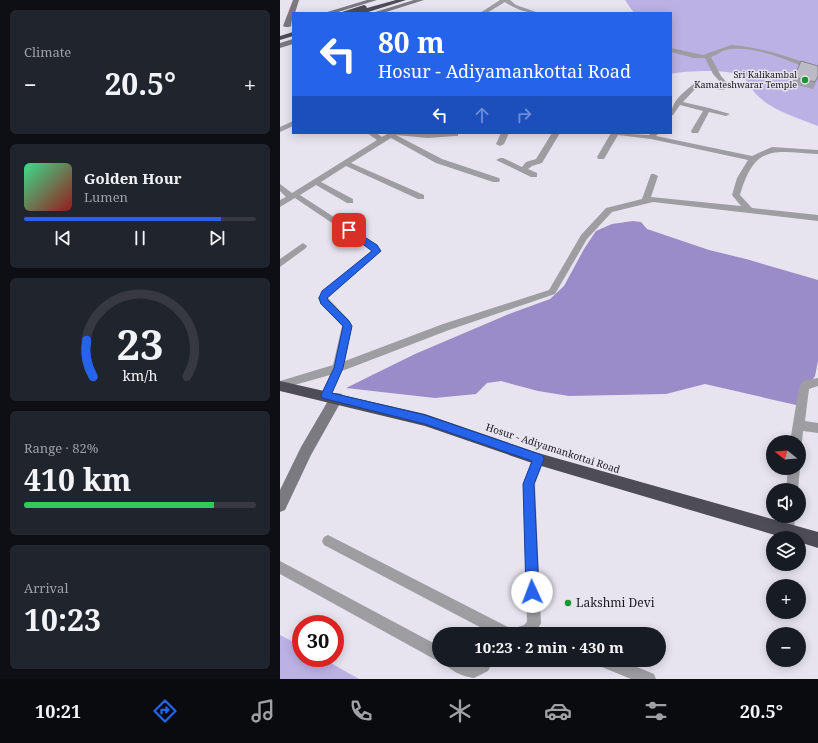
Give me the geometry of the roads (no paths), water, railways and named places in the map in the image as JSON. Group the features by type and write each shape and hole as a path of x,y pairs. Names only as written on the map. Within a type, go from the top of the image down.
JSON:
{"highway":[{"path":"346,12 388,0"},
{"path":"361,12 404,0"},
{"path":"280,33 288,27"},
{"path":"280,38 292,34"},
{"name":"Hosur - Adiyamankottai Road","path":"280,386 425,420 538,459 785,531"},
{"name":"Hosur - Adiyamankottai Road","path":"806,537 818,540"}],"street":[{"path":"292,12 296,0"},
{"path":"331,12 374,0"},
{"path":"379,12 422,0"},
{"path":"485,12 505,0 514,6 533,12"},
{"path":"288,27 292,14"},
{"path":"280,46 292,41"},
{"path":"672,50 697,56 707,56 729,47 749,49 788,59 818,69"},
{"path":"672,113 683,96 696,85 723,88 725,84 718,78 707,56"},
{"path":"679,103 726,114"},
{"path":"695,131 708,109"},
{"path":"280,130 292,124"},
{"path":"372,134 381,140"},
{"path":"393,134 439,161 496,180"},
{"path":"280,204 381,140 393,134 428,136 455,134"},
{"path":"500,144 505,134"},
{"path":"523,170 529,164 539,161 555,134"},
{"path":"601,157 615,134"},
{"path":"636,134 653,135 753,159"},
{"path":"749,210 736,195 741,178 753,159 772,149 818,152"},
{"path":"500,160 534,175"},
{"path":"346,163 421,197"},
{"path":"645,201 654,176"},
{"path":"316,182 350,201"},
{"path":"280,187 374,247 377,251 325,294 323,298 347,326 332,397 280,504"},
{"path":"280,386 338,368 446,328 552,292 584,237 609,210 653,199 818,218"},
{"path":"280,264 303,246"},
{"path":"797,435 804,388 807,384 818,382"},
{"path":"798,425 818,428"},
{"path":"532,627 534,623 529,484 538,459"},
{"path":"328,541 505,627"},
{"path":"280,567 432,650"},
{"path":"463,667 472,672 478,671 484,667"},
{"path":"619,667 649,679"}],"place":[{"name":"Sri Kalikambal Kamateshwarar Temple","path":"805,80"},
{"name":"Lakshmi Devi","path":"568,603"}]}
